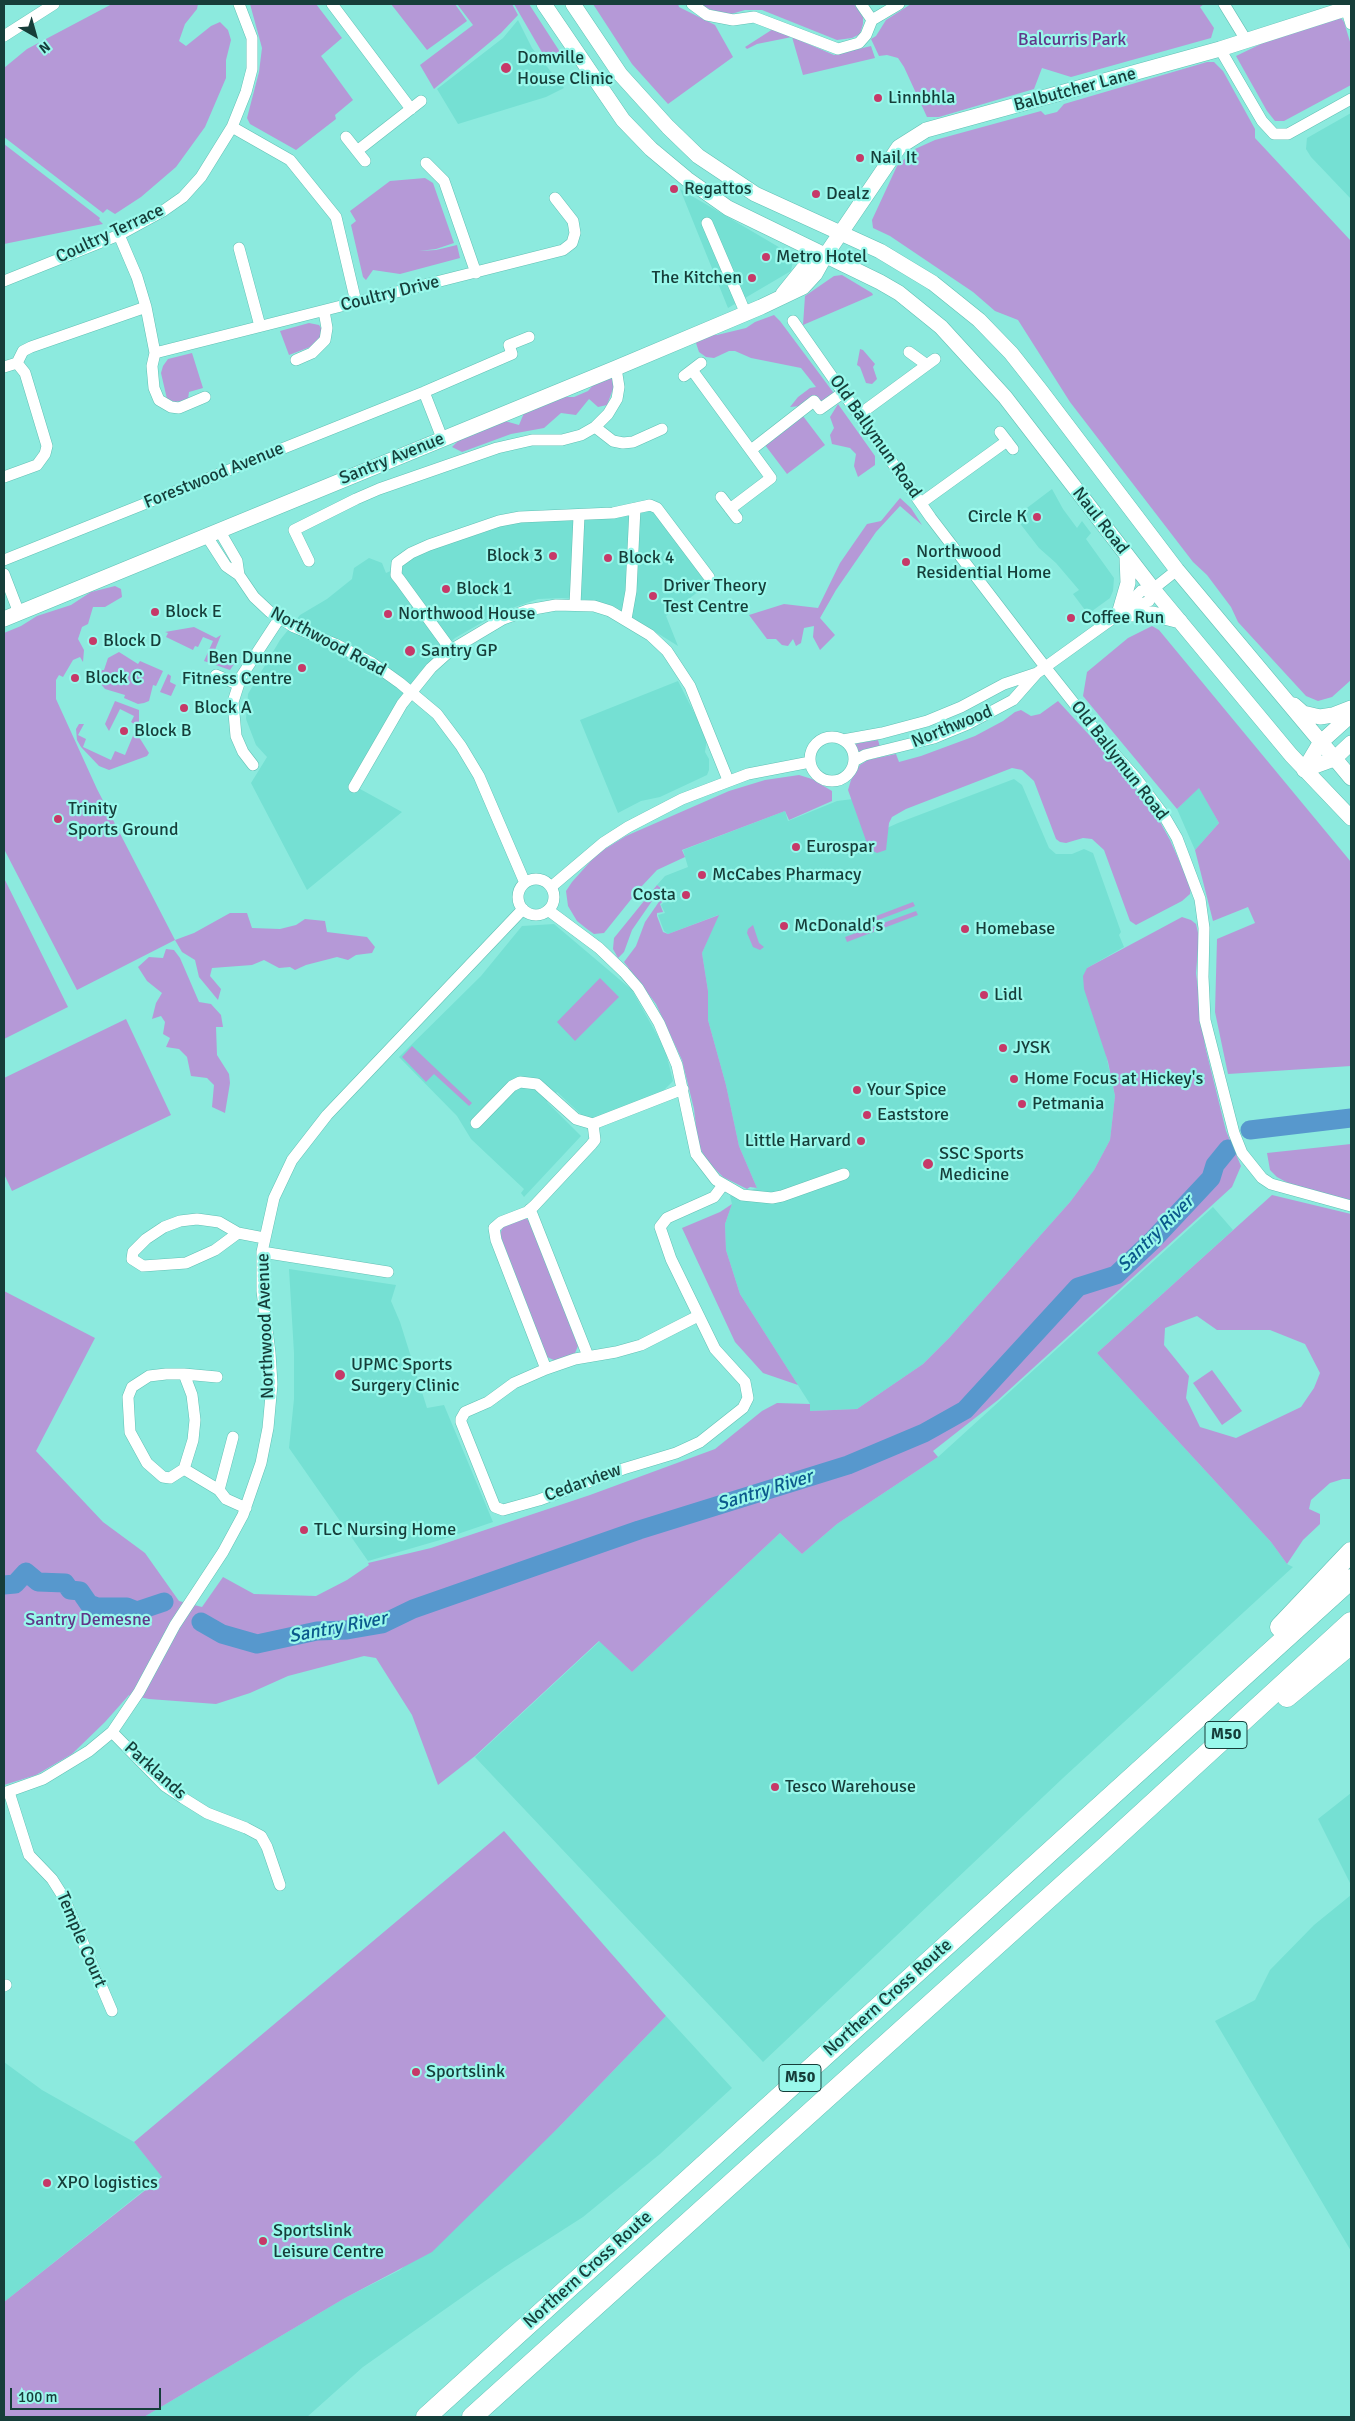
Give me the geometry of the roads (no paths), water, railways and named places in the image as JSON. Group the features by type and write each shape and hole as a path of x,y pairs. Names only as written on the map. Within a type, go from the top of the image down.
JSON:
{"highway":[{"path":"1174,1739 1351,1552"},
{"name":"Northern Cross Route","path":"426,2417 1351,1578"},
{"name":"Northern Cross Route","path":"472,2417 1102,1850 1351,1622"},
{"path":"1102,1850 1351,1644"}],"main road":[{"name":"Naul Road","path":"544,4 623,120 651,150 687,179 728,208 880,282 899,293 941,327 1005,397 1153,589 1304,770 1351,818"},
{"name":"Naul Road","path":"573,4 620,74 668,127 698,156 755,194 880,251 933,283 979,320 1011,353 1177,570 1351,778"},
{"name":"Balbutcher Lane","path":"841,232 900,147 926,130 1220,49 1348,8"},
{"name":"Santry Avenue","path":"4,619 746,314 780,297 808,263 825,256 841,232"},
{"path":"1127,556 1128,583 1120,614 1153,614 1180,621"},
{"path":"1283,697 1303,713 1320,717 1351,708"},
{"path":"1304,770 1320,743 1351,715"},
{"path":"1304,770 1334,758 1351,743"}],"street":[{"path":"4,36 54,4"},
{"name":"Coultry Terrace","path":"4,281 119,235 164,211 183,197 201,177 232,127 246,92 252,69 252,38 239,4"},
{"path":"332,4 411,109"},
{"path":"692,4 707,15 733,20 754,17 838,49 859,44 866,35 872,20 898,4"},
{"path":"860,4 872,20"},
{"path":"1224,4 1246,40"},
{"path":"1348,8 1351,24"},
{"path":"1220,49 1262,121 1274,134 1288,134 1351,99"},
{"path":"357,151 421,101"},
{"path":"232,127 290,160 336,217 356,302"},
{"path":"346,137 365,161"},
{"path":"426,164 444,181 476,273"},
{"name":"Coultry Drive","path":"155,353 563,250 572,243 575,233 573,221 555,198"},
{"path":"707,223 746,314"},
{"path":"119,235 137,277 146,306 155,353 152,366 154,388 159,400 171,407 179,408 205,397"},
{"path":"239,248 260,326"},
{"path":"4,367 18,362 23,351 31,347 146,306"},
{"path":"296,360 312,353 325,340 327,328 324,310"},
{"name":"Old Ballymun Road","path":"793,321 860,414 921,504 1041,670 1163,814 1177,838 1200,899 1204,928 1203,977 1205,1020 1234,1133 1240,1148 1260,1175 1271,1184 1351,1206"},
{"name":"Forestwood Avenue","path":"4,560 424,392 512,354 510,345 529,337"},
{"path":"860,414 931,362 908,352"},
{"path":"4,477 37,465 45,454 47,446 25,373 18,362"},
{"path":"309,561 294,530 356,499 379,489 497,448 532,440 562,440 581,435 595,427 608,414 617,399 619,387 616,368"},
{"path":"692,370 771,478 734,514 721,497"},
{"path":"424,392 442,438"},
{"path":"751,450 814,401 820,409 844,392"},
{"path":"595,427 613,441 623,443 633,442 662,429"},
{"path":"921,504 1007,441"},
{"path":"451,650 396,575 397,563 411,553 429,545 499,521 520,517 579,516 613,513 650,505 657,508 709,577"},
{"path":"626,619 631,591 635,508"},
{"path":"575,605 579,516"},
{"name":"Northwood Road","path":"213,533 237,561 239,575 258,602 279,619 357,654 392,676 437,714 472,763 490,797 525,883"},
{"path":"1041,670 1120,614 1149,601 1153,589 1177,570"},
{"path":"4,574 19,613"},
{"path":"354,787 402,704 431,668 451,650 503,619 528,610 556,605 575,605 610,611 626,619 667,650 690,686 728,780"},
{"path":"253,765 239,743 234,728 232,708 237,684 279,619"},
{"name":"Northwood","path":"843,740 882,733 927,721 961,707 1004,684 1041,670"},
{"name":"Northwood","path":"854,761 865,755 934,738 968,724 1013,700 1041,670"},
{"path":"216,675 237,684"},
{"path":"837,737 843,740 852,749 854,761 849,774 837,781 830,781 816,775 810,762 813,748 823,739 837,737"},
{"path":"551,887 588,854 628,827 682,799 728,780 767,768 810,762"},
{"path":"539,879 551,887 554,899 548,910 540,914 532,914 523,909 519,895 525,883 539,879"},
{"name":"Northwood Avenue","path":"6,1793 43,1779 90,1751 112,1732 139,1692 176,1624 224,1552 246,1508 263,1455 272,1384 262,1291 262,1252 278,1188 292,1160 310,1134 523,909"},
{"path":"548,910 600,948 638,988 659,1023 677,1065 696,1154 706,1169 723,1185 742,1195 772,1198 844,1174"},
{"path":"476,1123 512,1086 524,1081 541,1086 576,1119 593,1124 682,1089"},
{"path":"546,1369 494,1231 501,1222 530,1209 591,1145 595,1140 593,1124"},
{"name":"Cedarview","path":"698,1316 641,1345 616,1352 588,1356 546,1369 507,1386 488,1402 465,1412 461,1419 492,1505 499,1509 544,1498 623,1469 676,1453 700,1442 737,1414 747,1402 748,1394 745,1382 715,1349 671,1259 660,1227 666,1218 714,1197 723,1185"},
{"path":"530,1209 588,1356"},
{"path":"238,1234 215,1250 186,1264 143,1266 132,1260 133,1252 146,1239 164,1227 180,1221 197,1219 219,1222 238,1234 264,1238"},
{"path":"262,1252 388,1272"},
{"path":"184,1374 192,1395 195,1420 193,1440 184,1469 170,1478 163,1477 146,1463 130,1432 128,1397 132,1387 149,1376 184,1374 217,1377"},
{"path":"219,1490 233,1437"},
{"path":"184,1469 219,1490 226,1499 246,1508"},
{"name":"Parklands","path":"112,1732 165,1786 182,1798 207,1813 246,1828 260,1836 267,1847 280,1885"},
{"name":"Temple Court","path":"6,1793 29,1855 52,1879 64,1898 112,2011"}],"waterway":[{"name":"Santry River","path":"1250,1130 1351,1118"},
{"name":"Santry River","path":"201,1622 222,1634 257,1644 317,1631 347,1630 382,1624 413,1609 639,1530 848,1465 924,1433 965,1410 1078,1287 1116,1275 1152,1241 1211,1178 1215,1165 1228,1149"},
{"name":"Santry River","path":"4,1585 15,1584 26,1572 38,1582 65,1583 70,1590 80,1591 89,1604 97,1607 127,1607 137,1611 164,1602"}],"place":[{"name":"Domville House Clinic","path":"506,68"},
{"name":"Linnbhla","path":"878,98"},
{"name":"Nail It","path":"860,158"},
{"name":"Regattos","path":"674,189"},
{"name":"Dealz","path":"816,194"},
{"name":"Metro Hotel","path":"766,257"},
{"name":"The Kitchen","path":"752,278"},
{"name":"Circle K","path":"1037,517"},
{"name":"Block 3","path":"553,556"},
{"name":"Block 4","path":"608,558"},
{"name":"Northwood Residential Home","path":"906,562"},
{"name":"Block 1","path":"446,589"},
{"name":"Driver Theory Test Centre","path":"653,596"},
{"name":"Block E","path":"155,612"},
{"name":"Northwood House","path":"388,614"},
{"name":"Coffee Run","path":"1071,618"},
{"name":"Block D","path":"93,641"},
{"name":"Santry GP","path":"410,651"},
{"name":"Ben Dunne Fitness Centre","path":"302,668"},
{"name":"Block C","path":"75,678"},
{"name":"Block A","path":"184,708"},
{"name":"Block B","path":"124,731"},
{"name":"Trinity Sports Ground","path":"58,819"},
{"name":"Eurospar","path":"796,847"},
{"name":"McCabes Pharmacy","path":"702,875"},
{"name":"Costa","path":"686,895"},
{"name":"McDonald's","path":"784,926"},
{"name":"Homebase","path":"965,929"},
{"name":"Lidl","path":"984,995"},
{"name":"JYSK","path":"1003,1048"},
{"name":"Home Focus at Hickey's","path":"1014,1079"},
{"name":"Your Spice","path":"857,1090"},
{"name":"Petmania","path":"1022,1104"},
{"name":"Eaststore","path":"867,1115"},
{"name":"Little Harvard","path":"861,1141"},
{"name":"SSC Sports Medicine","path":"928,1164"},
{"name":"UPMC Sports Surgery Clinic","path":"340,1375"},
{"name":"TLC Nursing Home","path":"304,1530"},
{"name":"Tesco Warehouse","path":"775,1787"},
{"name":"Sportslink","path":"416,2072"},
{"name":"XPO logistics","path":"47,2183"},
{"name":"Sportslink Leisure Centre","path":"263,2241"}],"park label":[{"name":"Balcurris Park","path":"1072,40"},
{"name":"Santry Demesne","path":"88,1620"}]}
